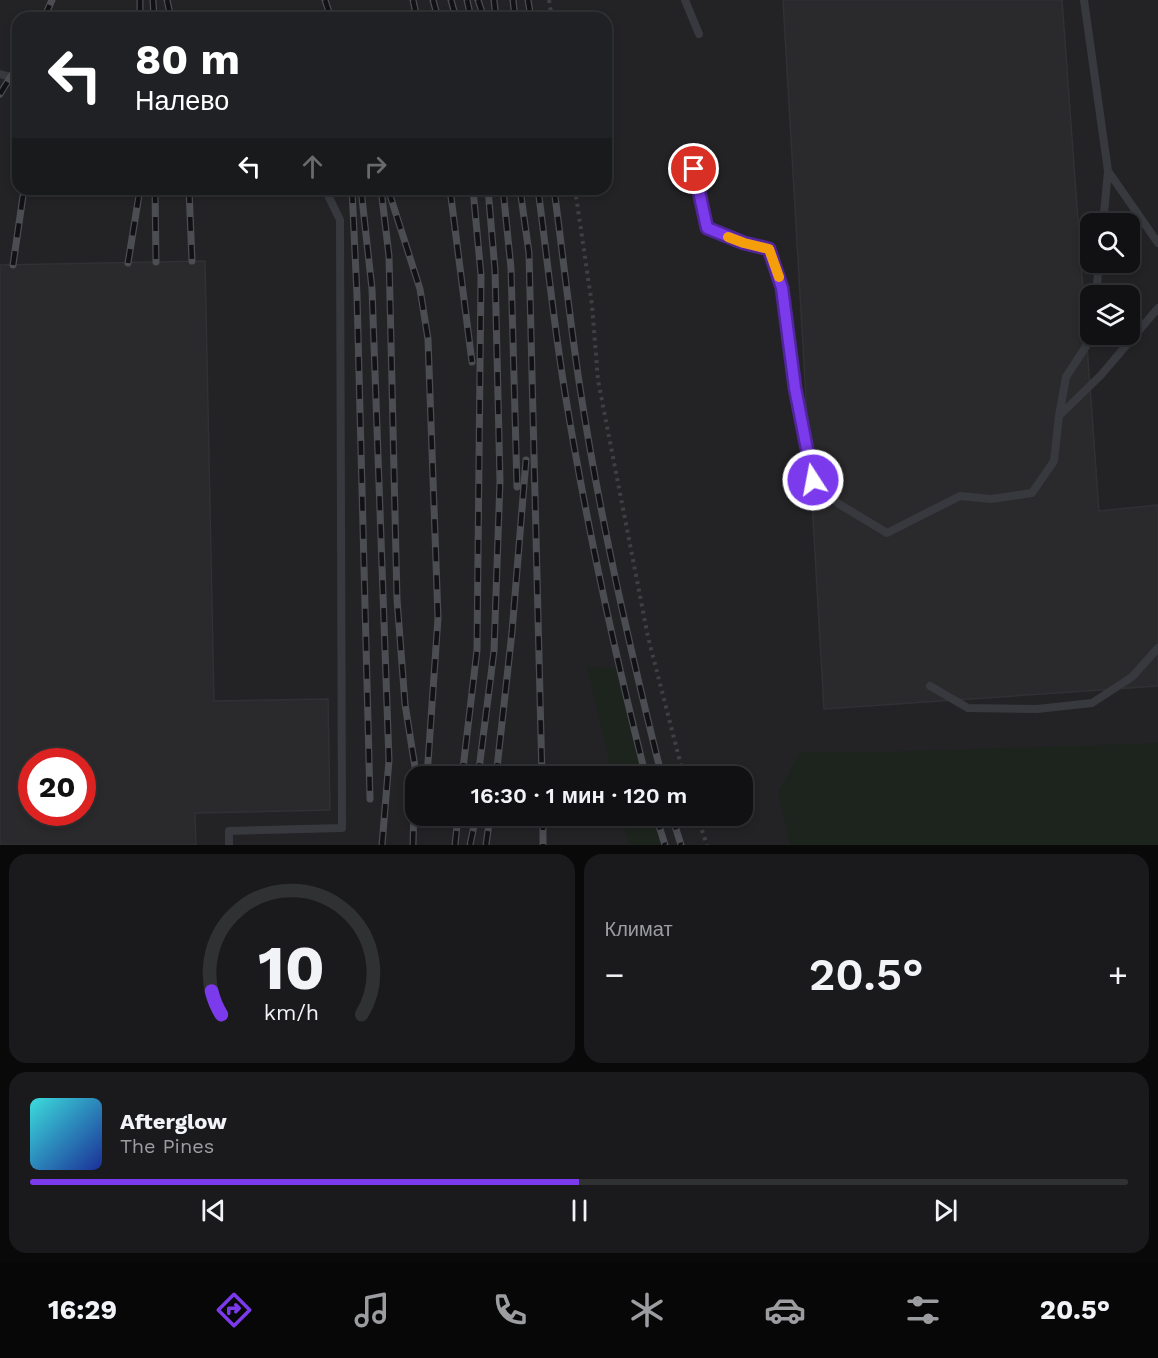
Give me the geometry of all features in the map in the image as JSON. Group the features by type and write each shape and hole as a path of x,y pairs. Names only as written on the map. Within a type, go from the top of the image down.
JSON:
{"lane":[{"path":"685,0 699,33"},
{"path":"1084,0 1108,171 1104,213"},
{"path":"694,169 707,228 744,243 769,249 782,288 795,388 813,480 839,504 887,533 960,496 991,499 1032,493 1054,461 1066,376 1087,345"},
{"path":"1108,171 1158,243"},
{"path":"229,845 229,831 342,828 340,220 328,195"},
{"path":"1059,416 1101,375 1158,308"},
{"path":"930,686 968,708 1037,710 1092,703 1132,677 1158,648"}],"path":[{"path":"576,195 591,305 598,380 648,637 681,766"},
{"path":"700,826 707,845"}],"shaded area":[{"path":"0,0 1158,0 1158,845 0,845"},
{"path":"587,667 618,668 643,766 610,766"},
{"path":"1158,743 1158,845 790,845 778,793 800,752 882,752"},
{"path":"624,826 658,826 663,845 629,845"}],"building":[{"path":"783,0 1062,0 1083,285 1080,285 1080,345 1087,345 1099,511 1158,505 1158,686 824,709"},
{"path":"205,261 214,701 328,699 330,810 195,813 196,845 0,845 0,265"}],"railway":[{"path":"47,12 52,0"},
{"path":"140,0 140,12"},
{"path":"153,0 154,12"},
{"path":"167,0 170,12"},
{"path":"325,0 329,12"},
{"path":"413,0 416,12"},
{"path":"433,0 436,12"},
{"path":"451,0 454,12"},
{"path":"467,0 470,12"},
{"path":"478,0 482,12"},
{"path":"494,0 495,12"},
{"path":"513,0 514,12"},
{"path":"528,0 530,12"},
{"path":"0,94 12,75"},
{"path":"13,265 23,195"},
{"path":"128,263 139,195"},
{"path":"155,195 156,262"},
{"path":"189,195 192,261"},
{"path":"352,195 370,799"},
{"path":"362,195 372,289 389,760 382,845"},
{"path":"382,195 389,256 397,599 405,704 415,767 413,845"},
{"path":"390,195 420,289 428,339 438,618 428,766"},
{"path":"451,195 472,362"},
{"path":"463,766 477,650 481,275 474,195"},
{"path":"479,766 494,651 500,481 495,270 489,195"},
{"path":"504,195 511,268 517,487"},
{"path":"521,195 529,253 542,766"},
{"path":"539,195 561,368 573,441 591,538 643,766"},
{"path":"555,195 576,363 588,437 627,632 659,766"},
{"path":"497,766 512,632 526,460"},
{"path":"455,845 457,826"},
{"path":"470,845 474,826"},
{"path":"486,845 489,826"},
{"path":"543,826 543,845"},
{"path":"659,826 665,845"},
{"path":"675,826 681,845"}],"slow traffic":[{"path":"728,237 769,249 779,277"}],"route":[{"path":"694,169 707,228 744,243 769,249 782,288 795,388 813,480"}]}
